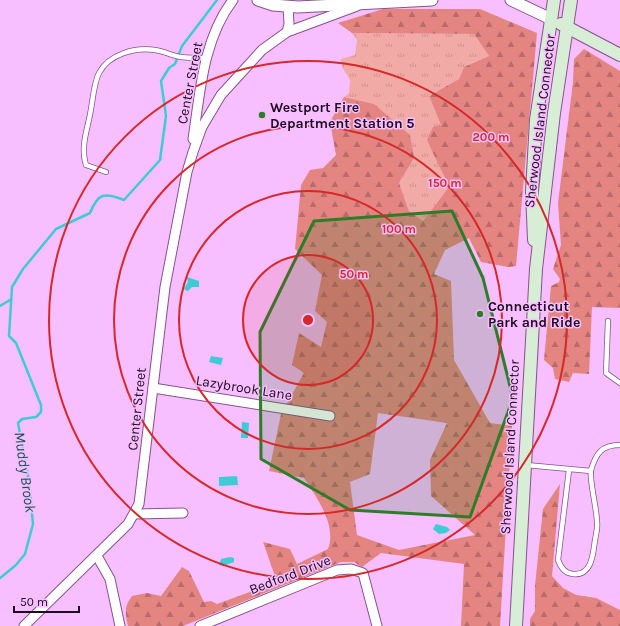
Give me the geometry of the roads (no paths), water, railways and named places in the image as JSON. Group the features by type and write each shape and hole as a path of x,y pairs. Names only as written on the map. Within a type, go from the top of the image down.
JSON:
{"main road":[{"name":"Sherwood Island Connector","path":"536,269 532,192 534,143 538,104 554,0"},
{"name":"Sherwood Island Connector","path":"516,626 536,269 554,113 571,0"},
{"path":"551,19 620,55"}],"street":[{"name":"Center Street","path":"24,626 128,524 135,514 142,494 165,287 193,152 206,58 210,43 232,0"},
{"path":"258,0 288,7 432,0"},
{"path":"511,0 551,19"},
{"name":"Center Street","path":"193,152 202,127 221,95 262,50 287,32 364,3"},
{"path":"287,32 289,24 288,7"},
{"name":"Lazybrook Lane","path":"153,388 330,416"},
{"path":"135,514 183,513"},
{"path":"97,556 110,579 120,626"},
{"name":"Bedford Drive","path":"200,626 338,570 351,568 363,573 377,626"}],"lane":[{"path":"106,172 86,166 83,155 84,137 99,74 105,66 116,56 127,52 144,50 180,57 206,58"},
{"path":"608,321 606,373 620,383"},
{"path":"569,470 558,560 561,568 568,573 575,574 582,573 588,568 592,559 598,524 591,471 601,450 608,445 620,445"},
{"path":"524,465 591,471"}],"waterway":[{"name":"Muddy Brook","path":"0,578 16,565 25,554 33,524 29,481 18,423 22,419 36,417 41,412 41,405 16,343 9,336 12,287 23,269 56,229 90,213 96,201 102,196 107,195 124,200 160,160 166,116 161,81 169,68 175,64 182,46 217,0"},
{"path":"0,306 10,300"}],"place":[{"name":"Westport Fire Department Station 5","path":"262,115"},
{"name":"Connecticut Park and Ride","path":"480,314"}]}
